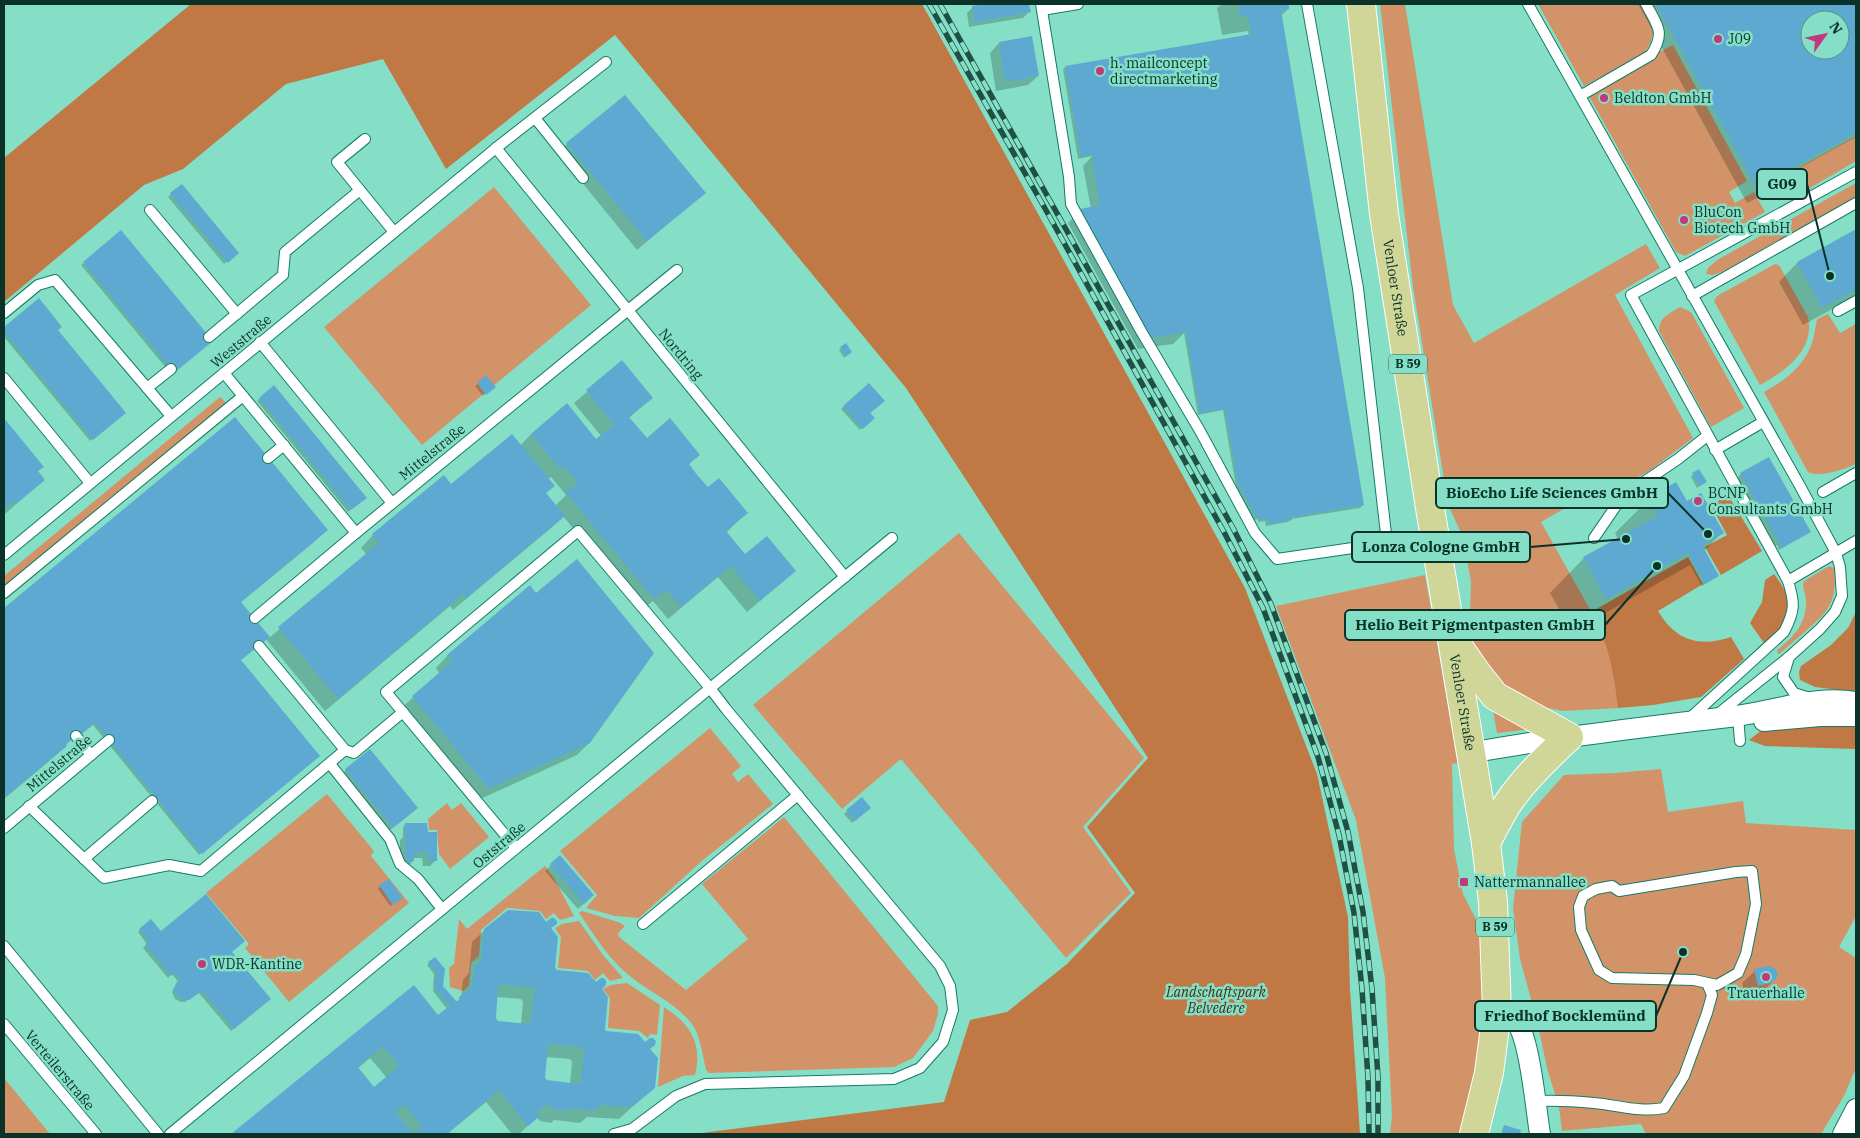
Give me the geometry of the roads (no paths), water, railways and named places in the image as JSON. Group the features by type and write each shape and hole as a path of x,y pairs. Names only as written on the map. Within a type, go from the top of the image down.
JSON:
{"main road":[{"name":"Venloer Straße","path":"1342,4 1384,214 1469,753 1486,844 1493,902 1497,1011 1489,1074 1474,1134"},
{"name":"Venloer Straße","path":"1361,4 1384,214"},
{"path":"1451,636 1495,696 1569,737 1543,761 1517,791 1486,844"}],"street":[{"path":"1469,753 1569,737 1738,716 1818,701 1856,702"},
{"path":"1738,716 1760,721 1779,721 1820,716 1856,716"},
{"path":"1497,1011 1508,1013 1517,1022 1526,1044 1540,1134"},
{"path":"1844,1134 1856,1109"}],"lane":[{"path":"1078,4 1041,7 1069,177 1071,204 1141,330 1200,430 1255,533 1277,559 1387,543 1358,288 1307,4"},
{"path":"1528,4 1836,553 1840,567 1842,596 1836,612 1789,657 1714,718"},
{"path":"1580,96 1651,55 1658,44 1660,31 1646,4"},
{"name":"Weststraße","path":"4,555 496,148 606,62"},
{"path":"535,118 583,178"},
{"path":"365,139 337,162 394,232"},
{"name":"Nordring","path":"496,148 845,577"},
{"path":"1686,722 1784,632 1793,615 1794,598 1788,580 1631,295 1856,172"},
{"path":"209,337 283,275 285,252 360,190"},
{"path":"1692,296 1856,204"},
{"path":"150,210 237,314"},
{"name":"Mittelstraße","path":"255,618 392,503 677,270"},
{"path":"4,313 38,286 55,280 171,416"},
{"path":"1838,311 1856,301"},
{"path":"260,342 392,503"},
{"path":"147,388 170,368"},
{"path":"224,373 356,533"},
{"path":"4,378 90,483"},
{"path":"4,593 243,396"},
{"path":"1715,450 1763,422"},
{"path":"1594,538 1620,500 1707,436"},
{"path":"268,458 284,445"},
{"path":"1823,492 1856,473"},
{"path":"516,848 386,692 578,531 940,966 950,986 953,1010 943,1042 920,1068 894,1079 705,1084 676,1096 632,1129 614,1134"},
{"name":"Oststraße","path":"170,1134 892,538"},
{"path":"1788,580 1856,541"},
{"path":"259,646 346,750 354,753 403,712"},
{"path":"1789,657 1783,677 1794,693 1818,701"},
{"path":"1738,716 1740,741"},
{"path":"76,736 91,755"},
{"name":"Mittelstraße","path":"4,828 108,740"},
{"path":"30,806 104,878 169,864 202,871 346,750"},
{"path":"330,764 390,839 400,864 418,879 442,909"},
{"path":"643,924 798,795"},
{"path":"84,859 152,801"},
{"path":"1736,872 1752,872 1756,904 1746,954 1738,973 1717,985 1707,983 1694,980 1612,978 1599,970 1581,930 1579,908 1583,896 1596,889 1612,886 1619,891 1736,872"},
{"path":"4,946 158,1134"},
{"path":"1535,1101 1556,1100 1654,1110 1664,1108 1684,1076 1707,1013 1712,995 1707,983"},
{"name":"Verteilerstraße","path":"4,1024 96,1134"}],"railway":[{"path":"929,4 1047,212 1224,532 1263,608 1318,757 1339,835 1354,913 1362,989 1368,1078 1369,1134"},
{"path":"940,4 1233,528 1271,604 1326,753 1348,832 1363,912 1372,989 1378,1077 1378,1134"}],"place":[{"name":"J09","path":"1718,39"},
{"name":"h. mailconcept directmarketing","path":"1100,71"},
{"name":"Beldton GmbH","path":"1604,98"},
{"name":"BluCon Biotech GmbH","path":"1684,220"},
{"name":"G09","path":"1830,276"},
{"name":"BCNP Consultants GmbH","path":"1698,501"},
{"name":"BioEcho Life Sciences GmbH","path":"1708,534"},
{"name":"Lonza Cologne GmbH","path":"1626,539"},
{"name":"Helio Beit Pigmentpasten GmbH","path":"1657,566"},
{"name":"Nattermannallee","path":"1464,882"},
{"name":"Friedhof Bocklemünd","path":"1683,952"},
{"name":"WDR-Kantine","path":"202,964"},
{"name":"Trauerhalle","path":"1766,977"}],"park label":[{"name":"Landschaftspark Belvedere","path":"1216,1000"}]}
